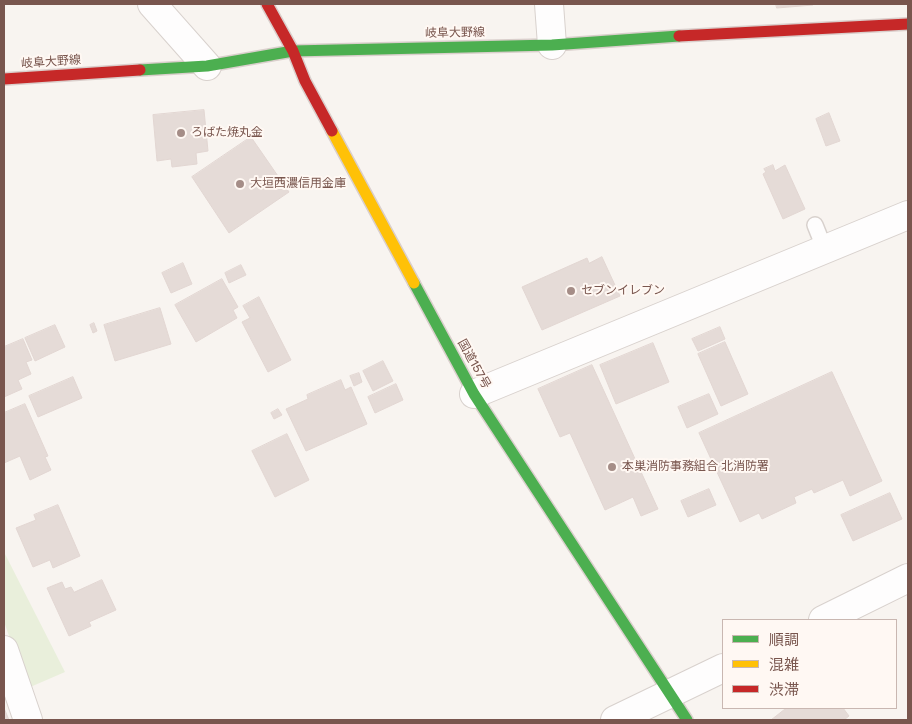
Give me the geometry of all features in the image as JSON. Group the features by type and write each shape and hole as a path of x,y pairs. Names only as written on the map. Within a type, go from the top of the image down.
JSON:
{"main road":[{"name":"国道157号","path":"267,4 331,130 474,394 687,720"},
{"name":"岐阜大野線","path":"4,80 206,66 292,51 552,45 709,34 908,24"}],"street":[{"path":"152,4 206,66"},
{"path":"549,4 552,45"},
{"path":"474,394 908,215"},
{"path":"825,619 908,578"},
{"path":"4,650 28,720"},
{"path":"615,720 722,668"}],"lane":[{"path":"815,225 825,250"}],"green space":[{"path":"4,552 65,672 28,688 4,622"}],"building":[{"path":"776,4 813,4 813,5 777,8"},
{"name":"ろばた焼丸金","path":"204,110 208,151 196,153 197,164 172,167 171,159 157,161 153,115"},
{"path":"829,113 840,141 826,146 816,119"},
{"name":"大垣西濃信用金庫","path":"251,137 289,192 229,233 192,177"},
{"path":"773,165 775,171 785,165 805,209 783,219 763,174 766,172 764,169"},
{"name":"セブンイレブン","path":"602,257 620,296 542,330 522,287 587,258 589,263"},
{"path":"183,263 192,284 171,293 162,273"},
{"path":"241,265 246,275 229,283 225,273"},
{"path":"222,279 238,307 233,310 237,318 196,342 175,305"},
{"path":"259,297 291,360 268,372 242,322 250,318 243,306"},
{"path":"160,308 171,344 115,361 104,325"},
{"path":"94,323 97,331 93,333 90,325"},
{"path":"55,325 65,347 35,361 25,338"},
{"path":"720,327 725,339 698,351 692,339"},
{"path":"23,339 32,360 26,362 31,374 18,380 22,389 4,397 4,347"},
{"path":"725,342 748,394 721,406 698,354"},
{"path":"653,343 669,382 616,404 600,365"},
{"path":"383,361 393,381 373,391 363,371"},
{"name":"本巣消防事務組合 北消防署","path":"592,365 658,509 641,516 633,497 605,510 570,433 560,437 538,389"},
{"path":"832,372 882,481 850,496 843,480 814,493 812,489 794,497 796,503 762,519 759,513 740,522 699,433"},
{"path":"359,373 362,382 354,386 350,376"},
{"path":"73,377 82,398 38,417 29,396"},
{"path":"341,380 345,390 351,387 367,424 306,451 286,409 308,399 307,395"},
{"path":"396,384 403,400 375,413 368,397"},
{"path":"709,394 718,414 687,428 678,407"},
{"path":"25,404 48,456 45,457 51,470 30,480 20,456 4,463 4,413"},
{"path":"278,409 282,415 274,419 271,413"},
{"path":"287,434 309,480 275,497 252,451"},
{"path":"709,489 716,505 688,517 681,501"},
{"path":"890,493 902,519 853,541 841,515"},
{"path":"58,505 80,556 53,568 50,560 33,567 16,528 36,520 34,515"},
{"path":"102,580 116,610 89,622 91,626 69,636 47,588 62,582 65,589 71,587 74,592"},
{"path":"4,708 9,720 4,720"},
{"path":"785,709 844,709 849,716 844,720 771,720"}],"traffic: fast":[{"path":"140,70 207,66 293,51 552,45 679,36"},
{"path":"414,283 474,394 687,720"}],"traffic: slow":[{"path":"332,131 414,283"}],"traffic: jam":[{"path":"267,4 293,51 305,81 332,131"},
{"path":"679,36 908,24"},
{"path":"4,79 140,70"}],"place":[{"name":"ろばた焼丸金","path":"181,133"},
{"name":"大垣西濃信用金庫","path":"240,184"},
{"name":"セブンイレブン","path":"571,291"},
{"name":"本巣消防事務組合 北消防署","path":"612,467"}]}
